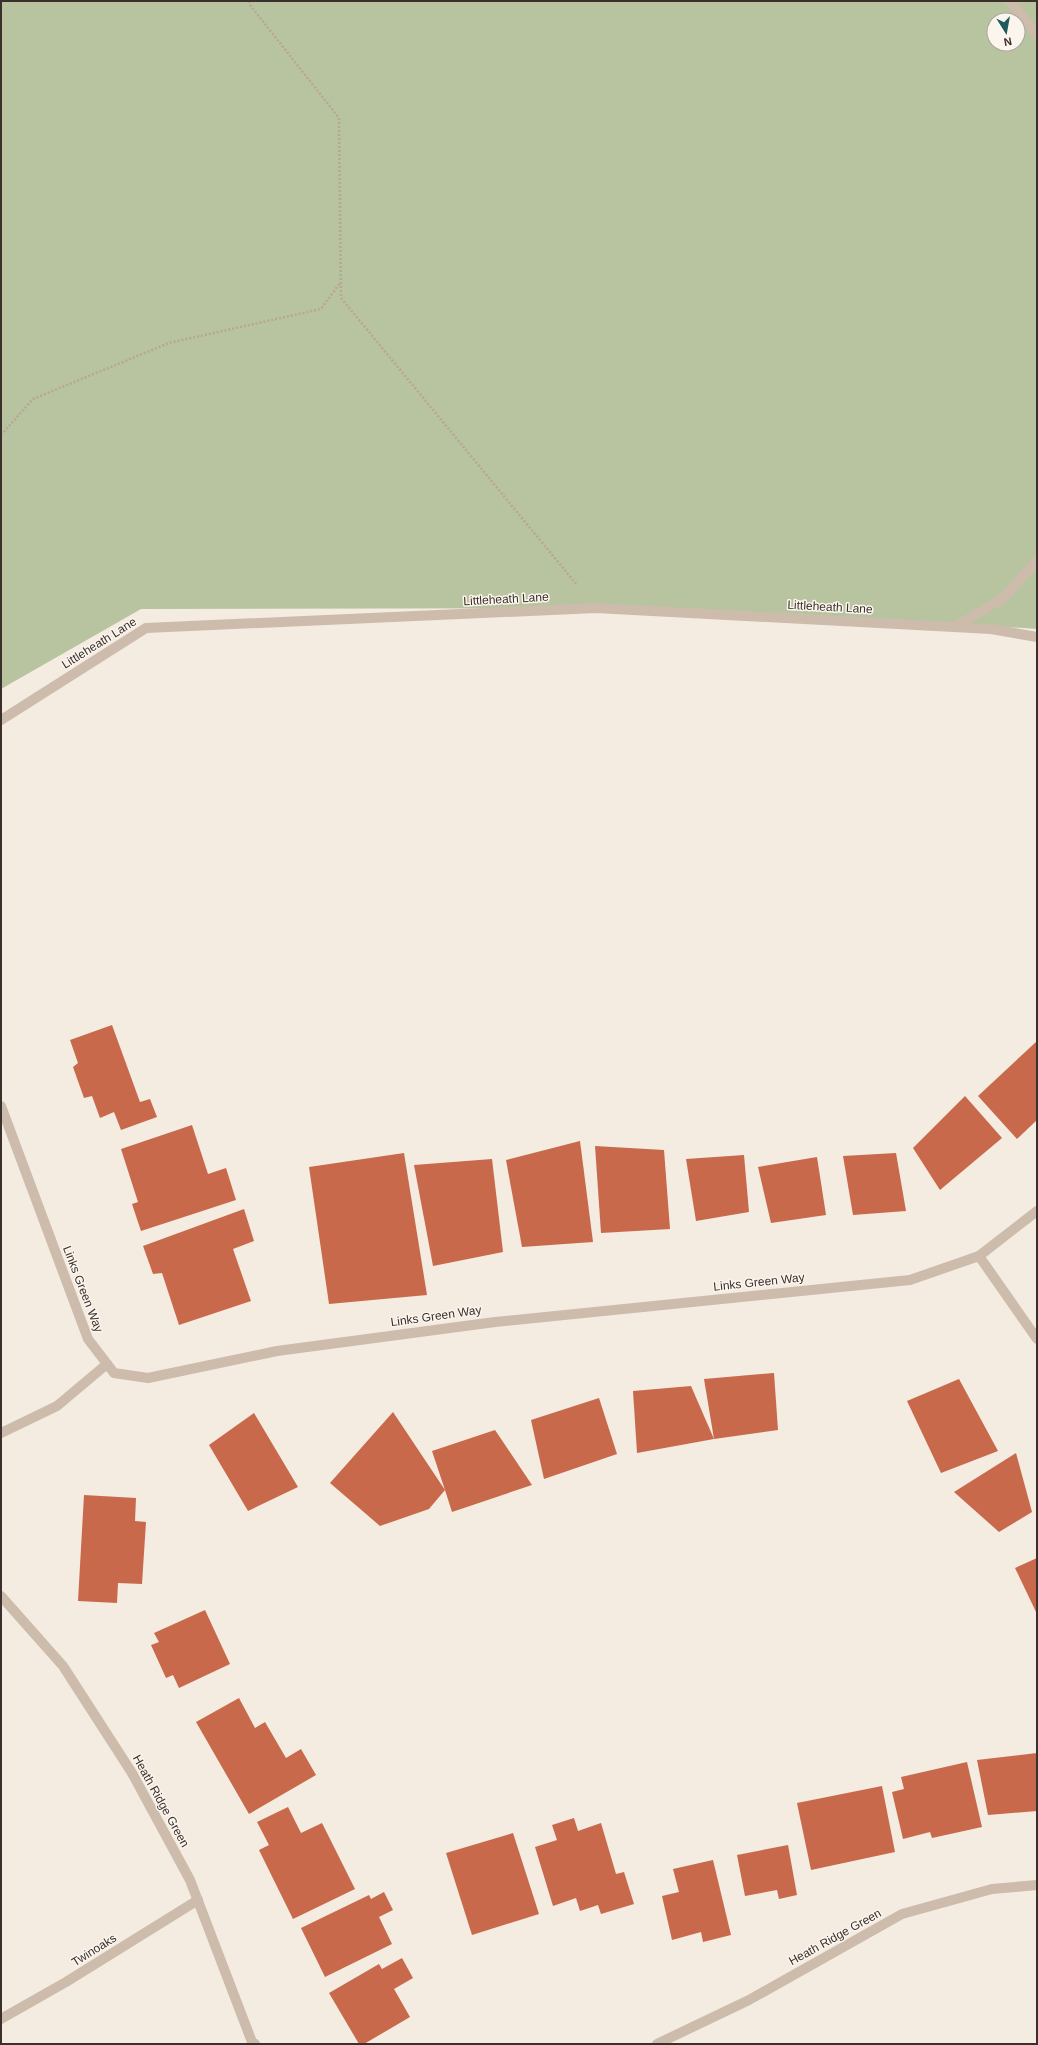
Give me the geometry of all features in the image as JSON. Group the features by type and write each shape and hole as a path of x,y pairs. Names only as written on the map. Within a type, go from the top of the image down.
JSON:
{"street":[{"path":"1010,1 1037,35"},
{"path":"954,627 1002,599 1037,562"},
{"name":"Littleheath Lane","path":"1,720 146,628 596,608 991,629 1037,637"},
{"name":"Links Green Way","path":"1,1106 88,1339 114,1373 148,1378 277,1351 480,1324 910,1280 979,1256 1037,1211"},
{"path":"979,1256 1037,1339"},
{"path":"1,1432 57,1406 107,1364"},
{"name":"Heath Ridge Green","path":"1,1596 67,1672 132,1773 190,1880 252,2042 255,2044"},
{"name":"Heath Ridge Green","path":"657,2044 749,2000 902,1914 992,1889 1037,1885"},
{"name":"Twinoaks","path":"1,2020 66,1982 198,1900"}],"path":[{"path":"249,1 339,118 341,298 596,608"},
{"path":"1,435 33,399 169,343 320,309 340,283"}],"green space":[{"path":"1,1 1037,1 1037,629 903,620 596,608 141,609 1,689"}],"building":[{"path":"112,1025 140,1102 150,1099 157,1117 121,1130 114,1112 100,1118 92,1096 84,1098 73,1067 78,1063 70,1040"},
{"path":"1037,1041 1037,1120 1017,1139 978,1096"},
{"path":"965,1096 1002,1138 940,1190 913,1148"},
{"path":"192,1125 208,1174 226,1168 236,1200 141,1231 132,1204 138,1202 121,1149"},
{"path":"580,1141 593,1242 522,1247 506,1160"},
{"path":"595,1146 664,1150 670,1229 601,1233"},
{"path":"404,1153 427,1295 329,1304 309,1167"},
{"path":"896,1153 906,1211 853,1215 843,1156"},
{"path":"744,1155 749,1212 696,1221 686,1159"},
{"path":"817,1157 826,1215 771,1223 758,1167"},
{"path":"492,1159 503,1252 433,1266 414,1165"},
{"path":"244,1209 254,1241 233,1249 251,1301 179,1325 162,1273 153,1274 143,1246"},
{"path":"774,1373 778,1430 714,1439 704,1379"},
{"path":"959,1379 998,1451 941,1473 907,1401"},
{"path":"691,1386 714,1439 637,1453 633,1391"},
{"path":"599,1398 617,1454 544,1479 531,1420"},
{"path":"393,1412 445,1490 429,1509 380,1526 330,1483"},
{"path":"254,1413 298,1487 248,1511 209,1445"},
{"path":"495,1430 532,1485 452,1512 432,1451"},
{"path":"1016,1453 1032,1512 999,1532 954,1492"},
{"path":"84,1495 136,1498 135,1521 146,1522 142,1584 118,1583 117,1603 78,1601"},
{"path":"1037,1558 1037,1614 1015,1568"},
{"path":"205,1610 230,1664 179,1688 173,1675 166,1678 151,1645 159,1642 154,1633"},
{"path":"239,1698 255,1728 265,1722 286,1758 301,1749 316,1775 249,1814 196,1722"},
{"path":"1037,1753 1037,1811 988,1815 977,1760"},
{"path":"967,1762 982,1827 932,1838 930,1832 903,1839 892,1792 904,1789 901,1777"},
{"path":"882,1786 895,1852 811,1870 797,1803"},
{"path":"288,1807 301,1833 322,1823 355,1889 293,1919 259,1850 269,1845 257,1822"},
{"path":"574,1818 578,1831 601,1823 616,1874 624,1872 634,1904 601,1914 598,1905 580,1911 576,1898 553,1906 535,1847 557,1840 552,1825"},
{"path":"513,1833 539,1914 472,1935 446,1853"},
{"path":"788,1845 797,1895 779,1899 777,1890 745,1896 737,1855"},
{"path":"713,1860 731,1935 703,1942 701,1932 672,1940 662,1896 679,1892 673,1869"},
{"path":"384,1892 393,1910 379,1917 392,1944 325,1977 301,1928 369,1895 371,1899"},
{"path":"402,1958 413,1978 394,1989 410,2017 364,2044 359,2044 329,1993 379,1964 382,1969"}]}
